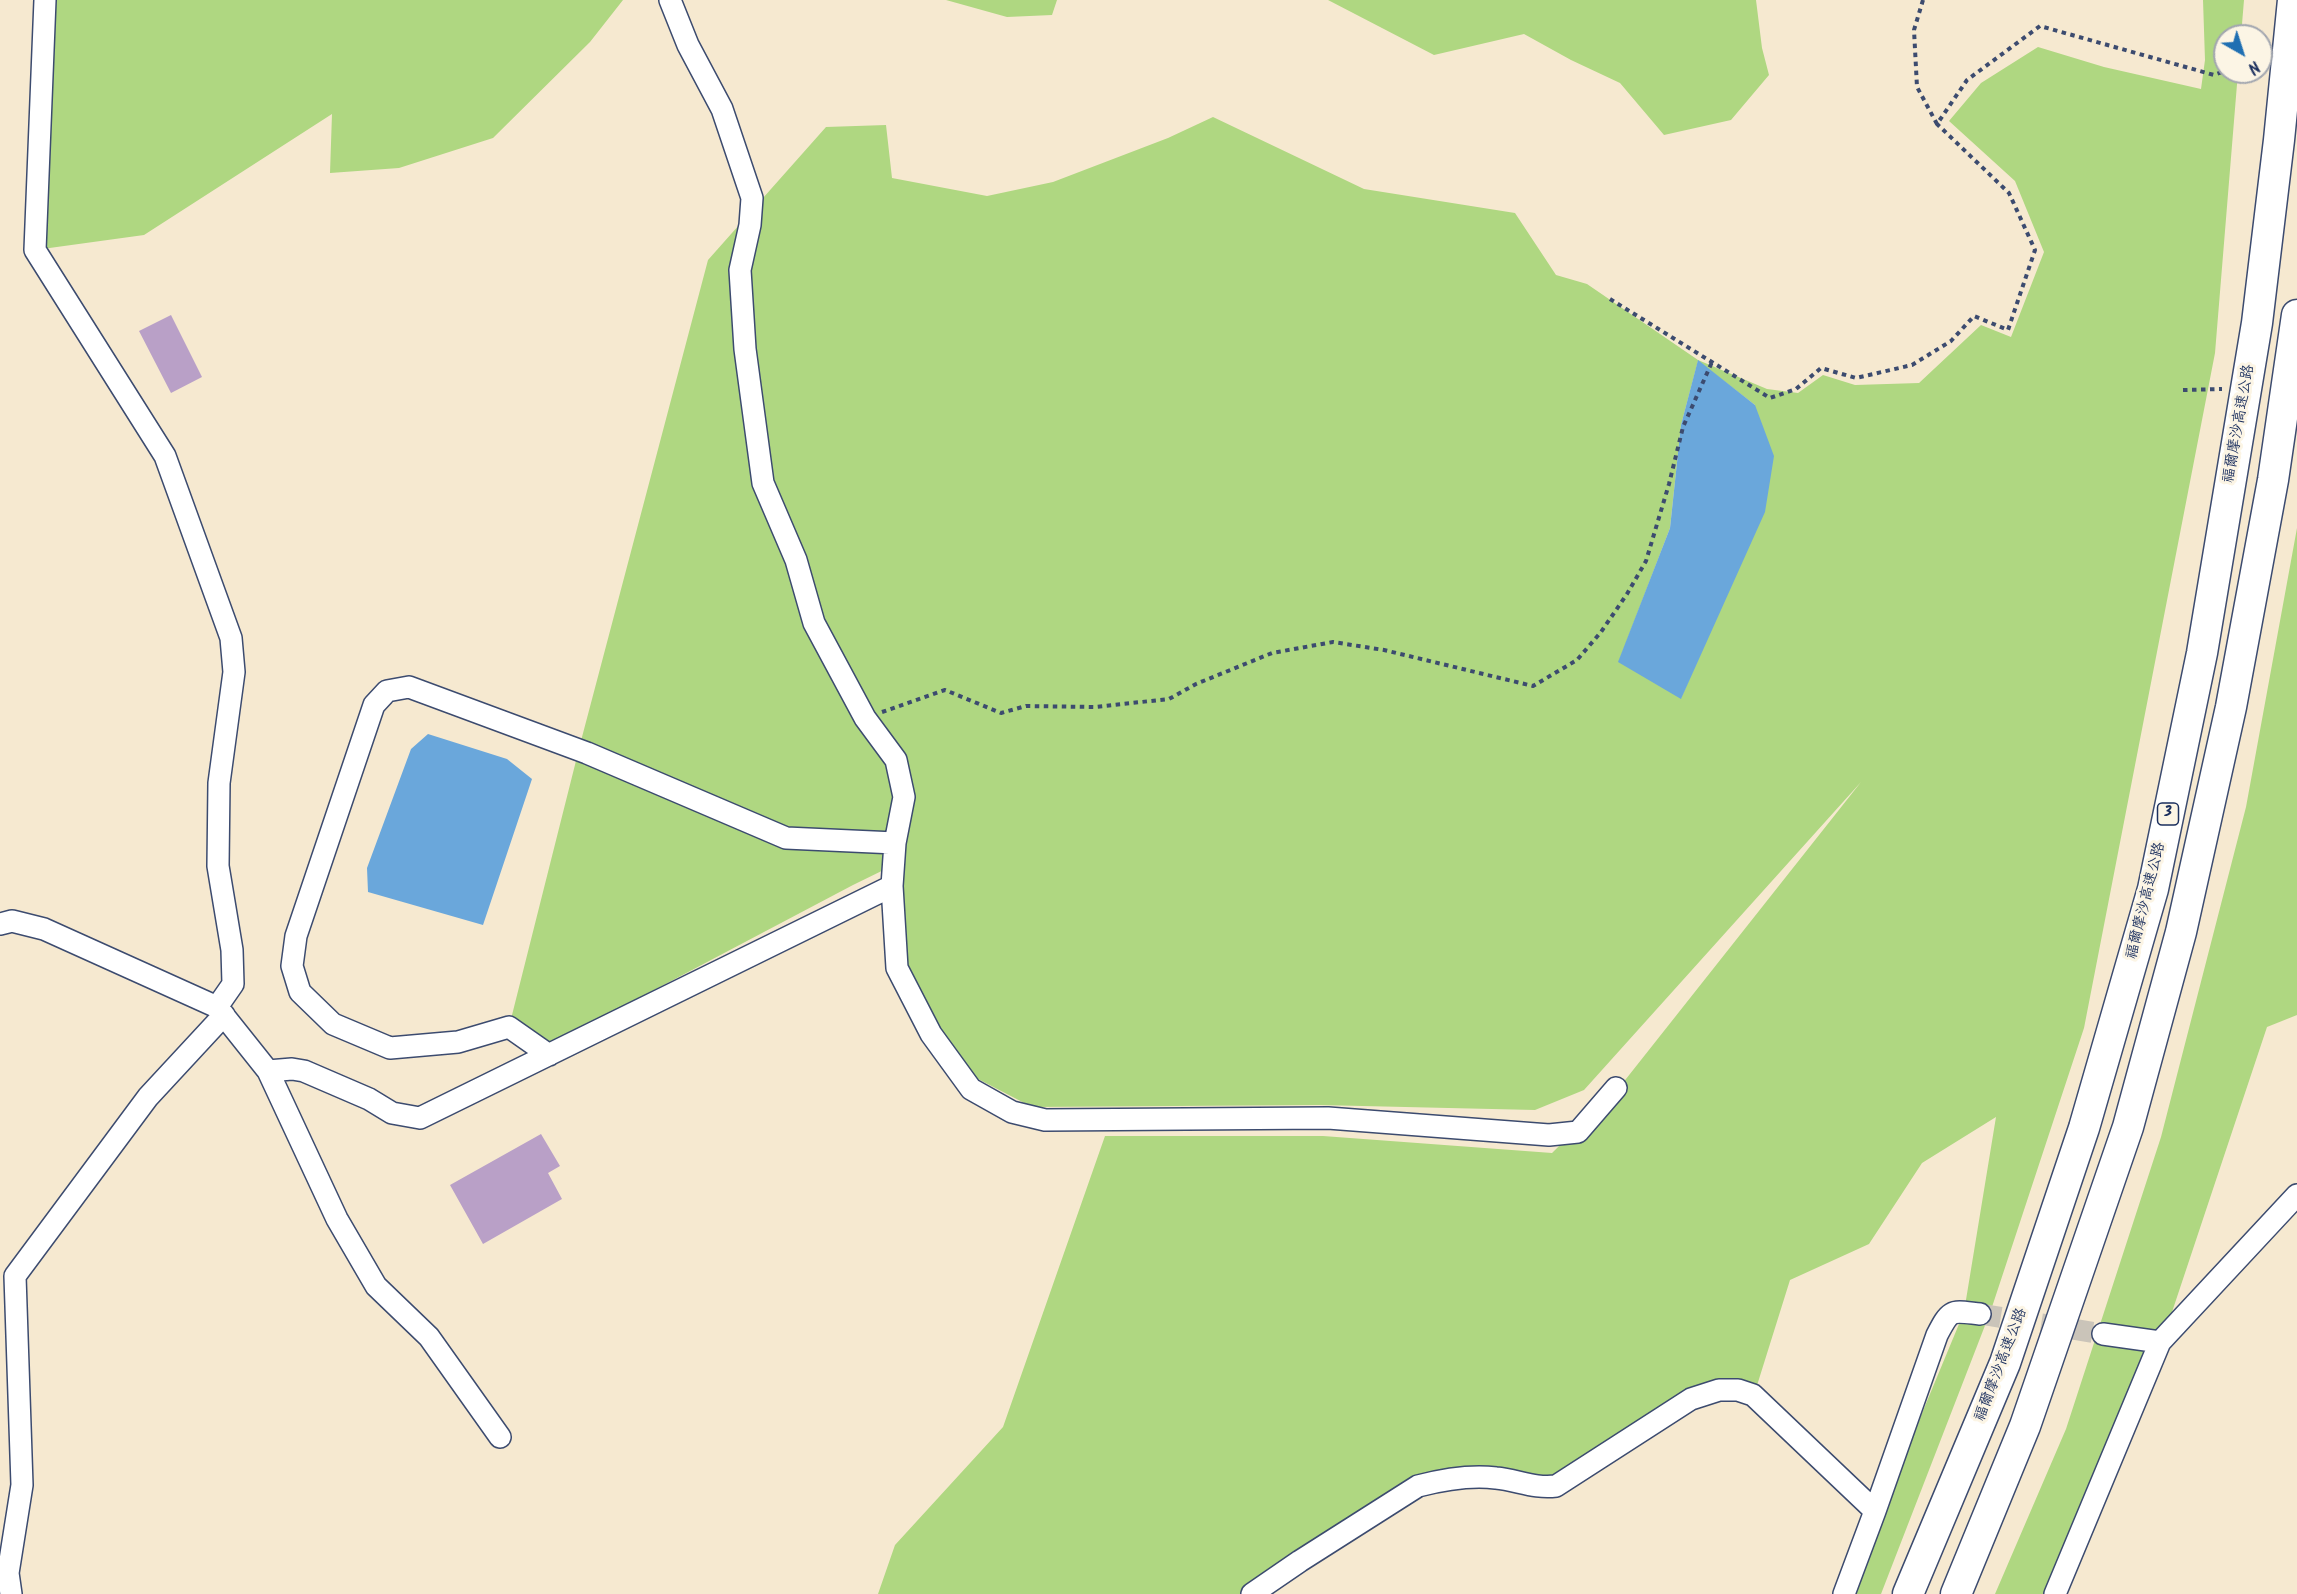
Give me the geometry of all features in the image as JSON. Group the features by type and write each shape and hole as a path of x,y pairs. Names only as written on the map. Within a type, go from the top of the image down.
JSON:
{"highway":[{"name":"福爾摩沙高速公路","path":"1908,1594 2005,1363 2084,1128 2153,889 2202,653 2257,323 2293,0"},
{"path":"1956,1594 2025,1426 2128,1127 2181,932 2231,707 2273,480 2297,315"}],"lane":[{"path":"11,1594 8,1574 22,1485 7,1276 148,1097 221,1011 233,984 232,950 218,866 219,783 234,672 231,638 165,456 35,250 45,0"},
{"path":"670,0 688,45 722,109 752,198 750,225 740,270 745,349 763,483 796,560 814,623 865,718 896,760 903,797 895,843 892,886 897,968 931,1034 971,1089 1012,1112 1045,1120 1328,1118 1549,1135 1578,1132 1616,1088"},
{"path":"549,1055 509,1027 458,1042 390,1048 333,1024 300,992 292,966 296,936 374,705 387,691 409,687 587,753 786,838 895,843"},
{"path":"268,1071 292,1069 304,1071 369,1099 392,1113 420,1118 892,886"},
{"path":"0,924 12,921 44,929 221,1011 268,1071 337,1220 376,1286 429,1337 500,1437"},
{"path":"2055,1594 2160,1342 2297,1195"},
{"path":"1844,1594 1937,1335 1950,1314 1957,1312 1980,1314"},
{"path":"2103,1334 2160,1342"},
{"path":"1252,1594 1418,1486 1438,1480 1496,1477 1544,1488 1556,1485 1691,1399 1719,1390 1738,1390 1753,1395 1875,1511"}],"path":[{"path":"1611,299 1770,398 1796,389 1821,368 1856,378 1912,365 1951,341 1974,316 2008,330 2035,250 2009,193 1937,124 1917,87 1914,30 1923,0"},
{"path":"1937,124 1967,80 2040,26 2213,75"},
{"path":"865,718 945,690 1000,713 1026,706 1095,707 1169,699 1197,684 1272,653 1333,642 1384,650 1533,686 1577,660 1601,632 1646,561 1670,484 1683,427 1712,362"},
{"path":"2183,390 2229,389"}],"green space":[{"path":"45,0 623,0 590,42 493,138 399,168 330,173 332,114 144,235 35,250"},
{"path":"946,0 1057,0 1052,15 1007,17"},
{"path":"1328,0 1756,0 1762,48 1769,75 1731,120 1664,135 1620,83 1524,34 1434,55"},
{"path":"2203,0 2244,0 2242,24 2213,24 2213,84 2237,84 2215,353 2084,1028 1991,1310 1881,1594 1847,1594 1964,1312 1996,1117 1922,1163 1869,1244 1790,1280 1754,1395 1702,1396 1574,1477 1474,1481 1418,1493 1263,1594 878,1594 895,1545 1003,1427 1105,1136 1323,1136 1552,1153 1622,1084 1861,782 1584,1090 1535,1110 1319,1105 1032,1107 953,1066 903,980 898,863 531,1055 512,1015 582,737 708,260 826,127 886,125 892,178 987,196 1053,182 1168,138 1213,117 1364,189 1515,213 1556,275 1587,284 1698,360 1767,389 1798,393 1823,375 1855,385 1919,383 1981,325 2011,337 2044,252 2015,181 1949,121 1981,83 2038,47 2104,67 2201,89 2205,60","holes":["1698,361 1755,405 1733,579 1681,698 1619,661 1670,528 1681,425"]},
{"path":"2297,528 2297,1015 2267,1027 2163,1339 2063,1594 1995,1594 2066,1429 2161,1137 2246,807"}],"water":[{"path":"1698,360 1755,405 1774,456 1765,512 1681,699 1618,662 1670,528 1681,425"},
{"path":"428,734 507,759 532,779 483,925 368,892 367,868 411,749"}],"building":[{"path":"171,315 202,377 171,393 139,331"},
{"path":"541,1134 560,1166 548,1173 562,1199 483,1244 450,1185"}],"tunnel":[{"path":"1980,1314 2103,1334"}]}
